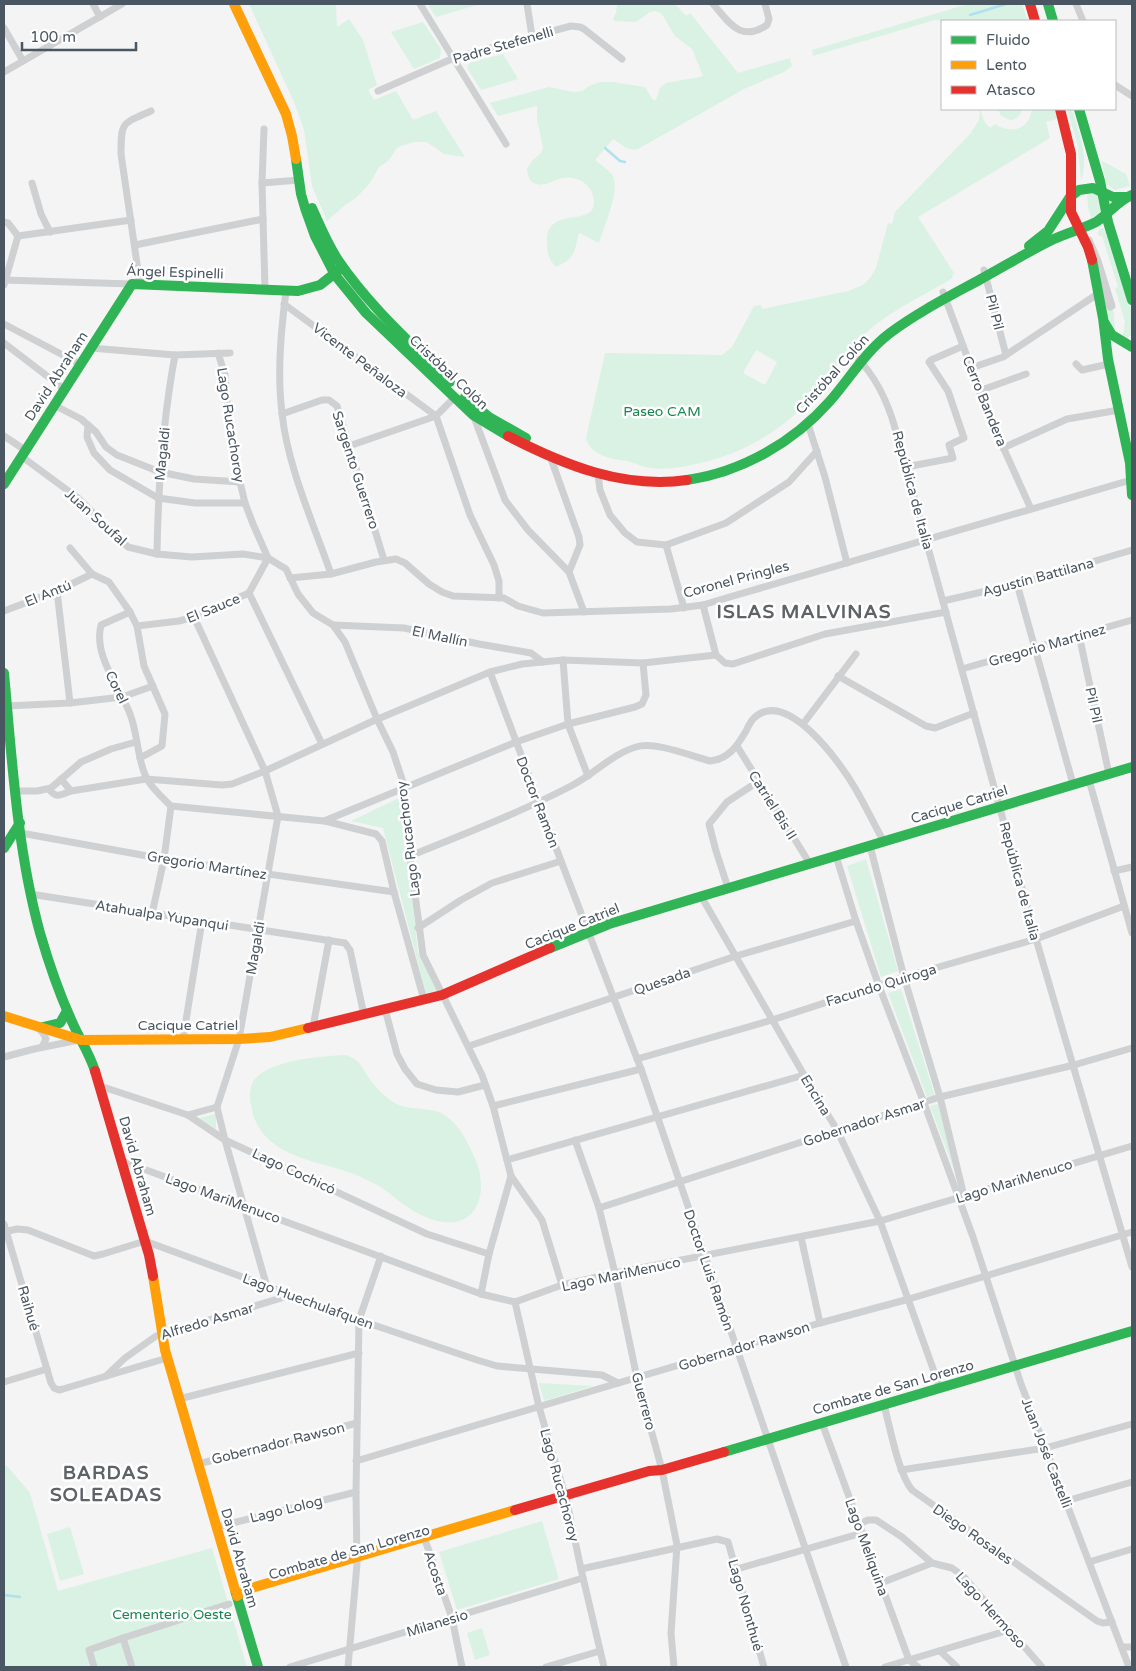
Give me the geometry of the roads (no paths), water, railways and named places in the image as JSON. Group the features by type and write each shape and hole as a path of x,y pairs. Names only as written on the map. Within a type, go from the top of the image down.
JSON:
{"main road":[{"path":"234,4 286,114 292,136 298,180 315,236 339,271"},
{"path":"242,4 294,119 300,141 307,190 339,271"},
{"path":"1030,4 1035,20"},
{"path":"1048,4 1053,20"},
{"path":"1060,110 1071,154 1070,197 1074,230 1085,241 1094,269 1109,364 1129,458 1132,495"},
{"path":"1079,110 1102,191 1106,214 1127,267 1132,300"},
{"name":"Cristóbal Colón","path":"985,273 1041,238 1052,227 1070,197 1077,190 1095,188 1112,197 1130,196"},
{"name":"Cristóbal Colón","path":"339,271 461,393 494,420 524,437 597,466 632,474 658,476 688,473 719,466 752,453 782,435 809,414 858,359 882,339 944,295 985,273 1074,230 1095,222 1114,205 1130,196"},
{"name":"Cristóbal Colón","path":"339,271 366,313 473,415 509,438 550,456 598,474 624,480 658,483 683,481 710,476 758,458 781,445 808,424 828,404 858,359"},
{"name":"Ángel Espinelli","path":"136,284 286,291 313,288 325,283 339,271"},
{"name":"David Abraham","path":"4,484 80,364 136,284"},
{"path":"1103,318 1110,333 1130,344"},
{"name":"David Abraham","path":"4,673 20,828 30,894 46,951 67,1011 91,1060 100,1086 145,1241 153,1274 161,1334 167,1358 258,1667"},
{"name":"Cacique Catriel","path":"81,1040 239,1039 270,1037 386,1010 442,995 468,985 587,932 1132,767"},
{"path":"4,848 20,828"},
{"path":"38,1027 52,1026 60,1022 67,1011"},
{"path":"4,1016 81,1040"},
{"name":"Combate de San Lorenzo","path":"237,1596 245,1590 356,1561 566,1499 649,1471 662,1470 1132,1331"}],"street":[{"path":"93,4 100,16"},
{"path":"4,72 122,4"},
{"path":"420,4 506,144"},
{"path":"527,4 532,36"},
{"path":"713,4 735,28 741,32 749,32 767,25 769,19 765,4"},
{"path":"1076,4 1083,20"},
{"name":"Padre Stefenelli","path":"378,91 454,58 566,26 580,27 622,59"},
{"path":"4,28 23,61"},
{"path":"1116,86 1132,96"},
{"path":"136,284 135,245 121,154 121,132 123,126 128,121 151,111"},
{"path":"264,129 262,183 265,290"},
{"path":"262,183 298,180"},
{"path":"32,183 40,214 50,232"},
{"path":"135,245 263,219"},
{"path":"18,236 131,220"},
{"path":"4,222 8,223 18,236"},
{"path":"4,282 18,236"},
{"path":"1089,240 1097,258 1112,306 1110,307 1089,240"},
{"name":"Pil Pil","path":"985,273 1006,355"},
{"name":"Ángel Espinelli","path":"4,282 136,284"},
{"path":"286,291 280,360 282,414 291,460 331,574"},
{"path":"971,368 997,360 1006,355 1099,294"},
{"name":"Cerro Bandera","path":"944,295 979,391 1031,509"},
{"name":"Vicente Peñaloza","path":"284,304 436,416"},
{"path":"4,324 80,364"},
{"path":"4,343 64,389"},
{"path":"906,467 953,458 950,444 964,438 949,394 929,362 963,346"},
{"path":"91,348 175,355 230,353"},
{"name":"Lago Rucachoroy","path":"218,353 225,375 230,440 245,502 268,558 286,569 298,594 313,613 332,625 345,642 393,752 405,788 410,856 423,955 482,1075 493,1106 512,1176 542,1220 562,1286"},
{"name":"Magaldi","path":"157,554 160,472 175,355"},
{"name":"República de Italia","path":"858,359 866,368 887,404 1036,939 1132,1267"},
{"path":"1076,364 1082,370 1109,364"},
{"path":"979,391 1026,374"},
{"path":"349,446 436,416 455,397"},
{"name":"Sargento Guerrero","path":"282,414 322,400 329,400 337,406 384,560"},
{"path":"54,405 81,419 96,432 106,447 117,455 160,472 194,479 240,482"},
{"path":"1003,448 1068,419 1119,410"},
{"path":"473,415 505,500 528,530 569,572 584,612"},
{"path":"436,416 470,515 494,565 499,581 499,598"},
{"path":"808,424 847,563"},
{"path":"88,425 87,438 94,453 110,470 158,498 195,502 245,502"},
{"name":"Juan Soufal","path":"4,436 78,498 128,547 157,554 192,557 243,554 268,558"},
{"path":"598,474 600,490 610,515 625,533 637,542 666,545 726,523 789,482 817,451"},
{"path":"550,456 580,537 580,545 569,572"},
{"name":"Coronel Pringles","path":"290,578 331,574 384,560 396,559 405,563 429,584 442,592 453,596 504,598 518,606 544,613 684,608 703,605 1132,480"},
{"path":"666,545 684,608"},
{"path":"70,548 92,574 109,582 130,612 137,626 144,666 165,714 162,746 140,758"},
{"name":"Agustín Battilana","path":"943,601 1017,584 1132,550"},
{"name":"El Sauce","path":"137,626 179,621 194,617 249,593 268,558"},
{"name":"El Antú","path":"4,611 57,591 92,574"},
{"path":"1017,584 1073,784"},
{"path":"57,591 70,703"},
{"path":"249,593 322,744"},
{"path":"703,605 716,655 725,663 733,664 825,634 946,612"},
{"name":"Corel","path":"130,612 101,625 100,650 131,716 146,779"},
{"name":"Magaldi","path":"194,617 265,771 278,816 239,1039 217,1107"},
{"name":"Gregorio Martínez","path":"962,669 1132,620"},
{"name":"El Mallín","path":"332,625 404,628 531,653 542,662"},
{"name":"Pil Pil","path":"1079,635 1109,774"},
{"path":"803,724 856,654"},
{"path":"49,789 57,796 71,791 146,779 222,785 232,784 265,771 377,719 490,672 522,664 562,660 642,663 716,655"},
{"path":"562,660 568,724 588,776"},
{"path":"324,821 516,742 568,724 635,708 642,704 646,696 642,663"},
{"name":"Doctor Ramón","path":"490,672 587,932"},
{"path":"838,676 926,726 935,728 974,713"},
{"path":"6,706 70,703 122,697 152,686"},
{"path":"410,856 539,802 574,785 611,759 636,746 655,746 710,761 718,760 726,756 737,746 753,719 761,713 771,711 787,714 803,724 827,750 854,787 884,842"},
{"path":"16,791 49,789 81,762 111,749 136,742"},
{"name":"Catriel Bis II","path":"737,746 810,864"},
{"path":"62,779 71,791"},
{"path":"146,779 171,806 324,821 376,834 382,842 424,1000"},
{"path":"1089,780 1132,933"},
{"path":"728,888 716,851 710,824 726,802 759,781"},
{"path":"152,914 164,859 171,806"},
{"name":"Gregorio Martínez","path":"20,828 164,859 394,892"},
{"name":"Juan José Castelli","path":"870,846 904,977 940,1097 961,1197"},
{"name":"Juan José Castelli","path":"836,856 879,986 961,1197 1015,1366 1129,1667"},
{"path":"418,928 461,900 492,884 561,861"},
{"path":"1114,871 1132,866"},
{"name":"Atahualpa Yupanqui","path":"30,894 345,943 350,950 364,1014"},
{"name":"Encina","path":"701,896 837,1130 880,1222 940,1388"},
{"name":"Facundo Quiroga","path":"637,1059 772,1020 904,977 1036,939 1124,906"},
{"path":"183,1039 202,921"},
{"name":"Quesada","path":"469,1046 736,956 856,921"},
{"name":"Doctor Luis Ramón","path":"587,932 641,1069 766,1439 846,1667"},
{"path":"314,1027 329,940"},
{"path":"386,1010 397,1054 405,1069 417,1084 436,1090 458,1092 485,1084"},
{"path":"38,1027 46,1039 42,1047"},
{"name":"Cacique Catriel","path":"4,1057 42,1047 81,1040"},
{"name":"Gobernador Asmar","path":"599,1208 940,1097 1074,1065 1132,1048"},
{"path":"493,1106 641,1069"},
{"path":"507,1160 804,1075"},
{"name":"Lago Cochicó","path":"100,1086 188,1115 225,1140 427,1234 489,1254"},
{"path":"188,1115 217,1107 267,1287"},
{"name":"Guerrero","path":"575,1140 599,1208 637,1378 662,1470 677,1548 671,1633 674,1667"},
{"name":"Lago MariMenuco","path":"122,1161 481,1294 515,1302 562,1286 615,1273 880,1222 1132,1146"},
{"path":"481,1294 489,1254 512,1176"},
{"path":"4,1229 28,1230 94,1256 145,1241"},
{"name":"Raihué","path":"4,1229 52,1385 56,1390"},
{"name":"Gobernador Rawson","path":"356,1461 618,1382 909,1299 1132,1232"},
{"path":"801,1237 820,1323"},
{"name":"Lago Huechulafquen","path":"145,1241 359,1320 497,1366 602,1375 618,1382"},
{"path":"348,1667 356,1561 359,1320 381,1256"},
{"name":"Alfredo Asmar","path":"105,1376 143,1344 161,1334 291,1295"},
{"name":"Lago Rucachoroy","path":"515,1302 539,1407 566,1499 604,1667"},
{"path":"179,1399 359,1353"},
{"name":"Alfredo Asmar","path":"56,1390 167,1358"},
{"path":"4,1382 47,1369"},
{"name":"Diego Rosales","path":"884,1404 901,1470 908,1486 916,1494 1097,1621 1103,1623 1112,1622"},
{"name":"Gobernador Rawson","path":"198,1464 357,1423"},
{"name":"Lago Meliquina","path":"822,1423 910,1660 918,1667"},
{"path":"901,1470 1045,1448 1132,1424"},
{"path":"1066,1501 1132,1482"},
{"name":"Lago Lolog","path":"217,1527 356,1492"},
{"name":"Lago Hermoso","path":"859,1524 868,1520 876,1520 902,1537 932,1563 952,1568 963,1576 1042,1667"},
{"path":"737,1569 862,1533"},
{"name":"Lago Nonthué","path":"677,1548 716,1539 728,1542 764,1667"},
{"name":"Acosta","path":"425,1540 452,1618 462,1667"},
{"path":"581,1569 677,1548"},
{"path":"1089,1562 1132,1549"},
{"path":"881,1583 932,1563"},
{"name":"Milanesio","path":"290,1667 583,1578"},
{"path":"94,1667 90,1650 229,1604"},
{"path":"885,1667 1009,1630"},
{"path":"123,1638 132,1667"},
{"path":"1122,1647 1132,1647"},
{"path":"546,1667 600,1651"},
{"path":"940,1651 957,1667"}],"waterway":[{"path":"970,15 1006,4"},
{"path":"605,148 620,161 625,162"},
{"path":"4,1595 20,1597"}],"district":[{"name":"ISLAS MALVINAS","path":"804,611"},
{"name":"BARDAS SOLEADAS","path":"106,1483"}],"park label":[{"name":"Paseo CAM","path":"662,411"},
{"name":"Cementerio Oeste","path":"172,1614"}]}
